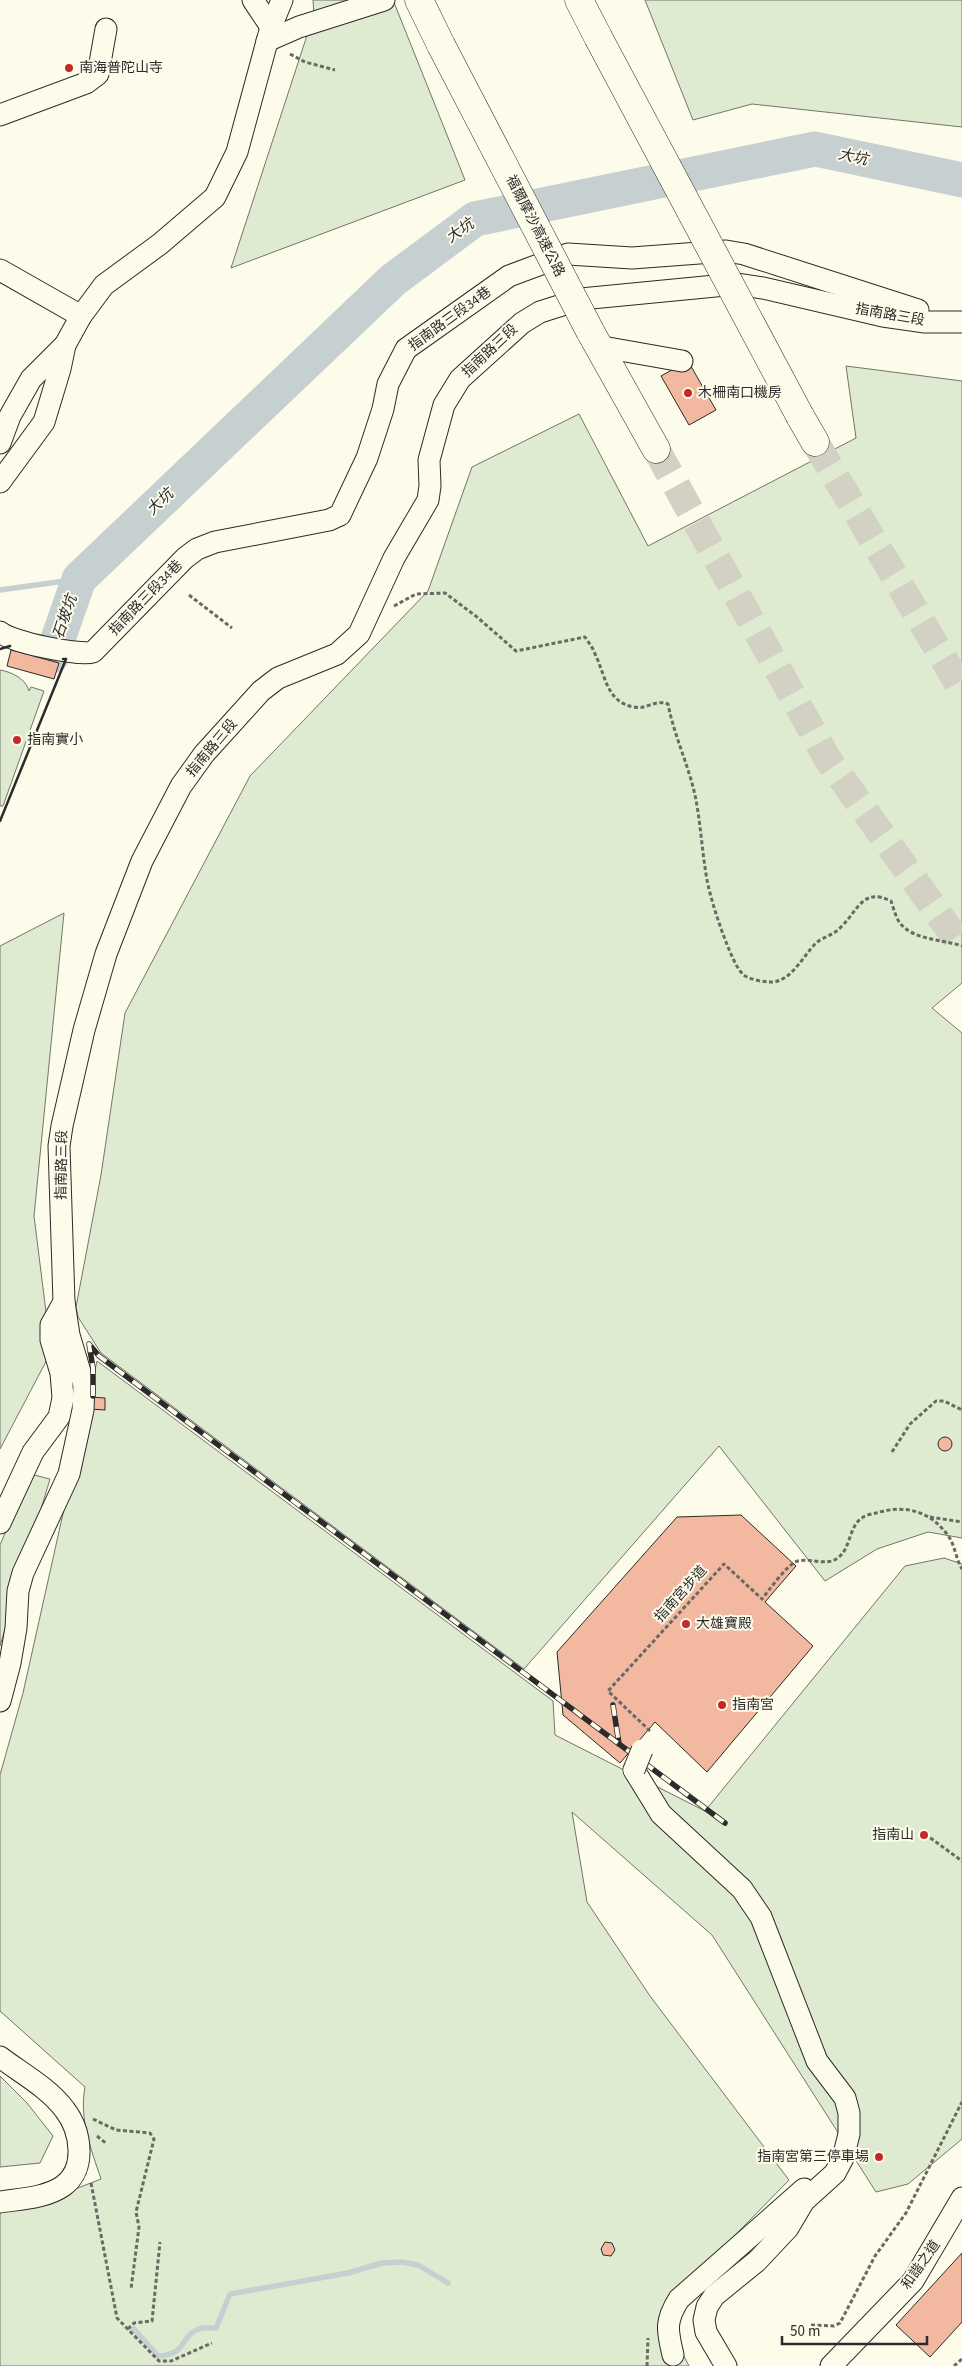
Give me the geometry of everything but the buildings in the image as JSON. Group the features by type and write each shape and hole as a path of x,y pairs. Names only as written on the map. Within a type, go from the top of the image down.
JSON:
{"highway":[{"name":"福爾摩沙高速公路","path":"420,0 441,45 593,338 656,449"},
{"path":"579,0 815,442"}],"street":[{"path":"253,0 269,34"},
{"path":"0,442 10,416 31,380 65,345 81,316 104,285 160,244 215,197 238,152 269,34 282,0"},
{"path":"269,34 384,0"},
{"path":"0,115 86,83 98,74 106,29"},
{"name":"指南路三段34巷","path":"0,632 4,636 26,643 77,653 93,652 185,558 198,549 215,542 329,520 340,515 367,458 383,409 388,384 406,349 509,276 568,254 632,258 726,251 744,254 889,302 962,322"},
{"path":"0,270 81,316"},
{"name":"指南路三段","path":"0,1701 10,1663 16,1628 18,1591 23,1573 69,1474 84,1410 84,1386 69,1335 64,1302 59,1154 62,1126 84,1030 106,954 142,861 181,786 204,754 261,691 278,678 337,654 359,634 394,558 428,500 430,486 429,460 444,405 460,379 522,322 540,312 581,299 736,284 763,288 883,316 925,322 962,322"},
{"path":"593,338 682,361"},
{"path":"0,482 44,422 65,345"},
{"path":"0,1523 33,1452 59,1417 64,1398 61,1373 51,1340 51,1325 64,1302"},
{"path":"642,1750 634,1770 661,1814 742,1889 761,1917 817,2061 845,2098 849,2113 849,2134 843,2158 835,2173 804,2201 788,2228 757,2261 714,2296 707,2307 704,2320 706,2332 726,2366"},
{"path":"0,2057 53,2097 65,2110 74,2126 79,2141 79,2158 74,2174 64,2186 50,2192 0,2202"},
{"path":"673,2354 667,2329 670,2314 679,2299 816,2178 827,2164 849,2113"},
{"name":"和諧之道","path":"831,2366 913,2281 962,2198"}],"path":[{"path":"269,34 305,62 335,70"},
{"path":"393,607 416,594 445,593 478,617 516,650 585,637 595,654 609,690 620,703 637,708 660,701 668,704 672,724 695,794 708,885 719,925 733,958 744,975 761,982 775,982 794,971 817,942 831,936 842,927 863,900 873,896 881,896 891,901 898,921 909,930 924,937 948,941 962,946"},
{"path":"190,595 232,628"},
{"path":"892,1452 910,1424 936,1401 944,1401 962,1410"},
{"name":"指南宮步道","path":"642,1750 656,1736 608,1691 724,1564 762,1599 794,1562 806,1560 830,1562 839,1558 856,1524 862,1518 882,1511 910,1509 930,1517 962,1522"},
{"name":"指南宮步道","path":"930,1517 950,1538 962,1569"},
{"path":"925,1834 962,1861"},
{"path":"811,2325 834,2326 840,2322 875,2256 906,2213 962,2102"},
{"path":"74,2126 84,2122 83,2117 87,2116 116,2130 150,2133 154,2139 136,2212 139,2227 131,2289"},
{"path":"79,2158 94,2188 117,2318 159,2361 171,2361 212,2343"},
{"path":"128,2329 134,2323 152,2321 160,2242"},
{"path":"954,2366 962,2360"}],"green space":[{"path":"313,0 393,0 465,180 231,268 314,14"},
{"path":"645,0 962,0 962,127 752,104 693,120"},
{"path":"846,366 962,381 962,983 932,1008 962,1033 962,1538 928,1532 877,1549 825,1581 719,1446 524,1669 101,1353 78,1317 76,1307 101,1175 125,1013 250,776 428,591 472,467 579,414 648,546 856,438"},
{"path":"0,670 18,677 25,683 29,691 31,687 44,691 3,806 0,806"},
{"path":"64,913 34,1216 51,1352 0,1449 0,946"},
{"path":"97,1361 553,1701 555,1735 705,1811 905,1566 944,1558 962,1564 962,2139 908,2184 876,2192 712,1935 572,1812 587,1902 650,1996 789,2180 661,2311 689,2366 0,2366 0,2212 47,2200 101,2179 87,2134 84,2111 85,2087 0,2011 0,1775 23,1693"},
{"path":"30,1474 50,1479 0,1646 0,1545"},
{"path":"0,2076 27,2103 53,2136 40,2163 0,2167"}],"waterway":[{"name":"大坑","path":"52,656 79,579 393,280 475,219 815,149 962,180"},
{"path":"0,590 79,579"},
{"path":"134,2329 158,2356 168,2355 180,2348 193,2332 203,2328 216,2328 230,2294 348,2273 382,2263 402,2262 418,2265 448,2283"}],"tunnel":[{"path":"815,442 962,690"},
{"path":"656,449 827,758 962,947"}],"railway":[{"path":"93,1396 93,1368 89,1344 99,1356 725,1823"},
{"path":"613,1705 619,1744"}],"wall":[{"path":"0,649 10,646"},
{"path":"0,821 66,659 63,659"}],"place":[{"name":"南海普陀山寺","path":"69,68"},
{"name":"木柵南口機房","path":"688,393"},
{"name":"指南實小","path":"17,740"},
{"name":"大雄寶殿","path":"686,1624"},
{"name":"指南宮","path":"722,1705"},
{"name":"指南山","path":"924,1835"},
{"name":"指南宮第三停車場","path":"879,2157"}],"water label":[{"name":"石坡坑","path":"65,617"}]}
